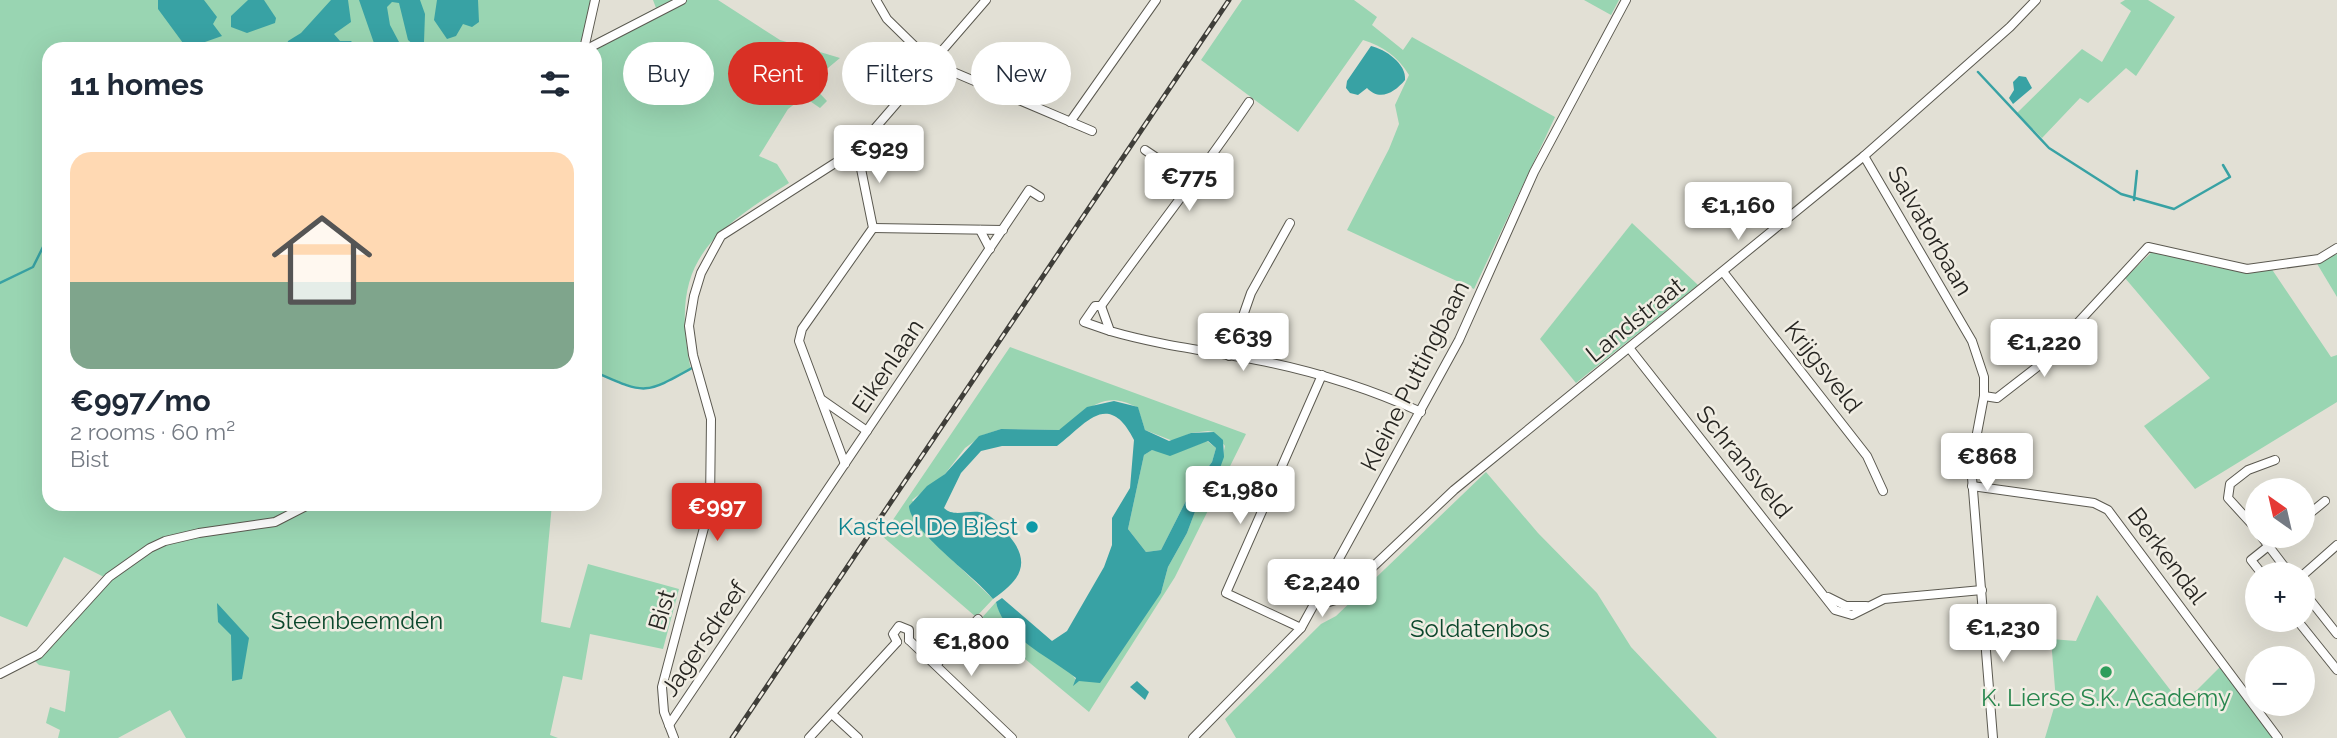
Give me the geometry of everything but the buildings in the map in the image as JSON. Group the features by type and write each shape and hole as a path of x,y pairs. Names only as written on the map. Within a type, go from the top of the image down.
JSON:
{"street":[{"path":"587,42 595,0"},
{"path":"600,42 682,0"},
{"path":"876,0 887,19 911,42"},
{"name":"Bist","path":"950,42 986,0"},
{"path":"1070,122 1156,0"},
{"name":"Kleine Puttingbaan","path":"1193,738 1301,628 1460,340 1534,172 1626,0"},
{"name":"Landstraat","path":"1318,597 1329,602 1339,599 1454,490 1864,156 2010,27 2036,0"},
{"path":"957,74 1092,131"},
{"path":"1101,306 1153,233 1194,183 1250,102"},
{"name":"Bist","path":"674,738 662,703 663,681 710,505 711,419 690,340 691,309 715,242 857,149 895,105"},
{"path":"845,464 799,341 802,329 873,228 857,149"},
{"path":"1145,150 1194,183"},
{"name":"Salvatorbaan","path":"1864,156 1972,341 1982,365 1984,396 1973,441 1972,486 1993,738"},
{"name":"Eikenlaan","path":"770,574 1029,190 1040,197"},
{"path":"1228,356 1251,293 1290,223"},
{"path":"873,228 1003,230"},
{"path":"980,230 990,248"},
{"path":"1984,396 1997,398 2037,367 2148,247 2235,268 2319,259 2337,248"},
{"name":"Krijgsveld","path":"1724,272 1867,456 1883,491"},
{"path":"1101,306 1095,306 1084,322 1146,342 1322,375 1387,397 1421,412"},
{"path":"1101,306 1110,331"},
{"name":"Schransveld","path":"1630,349 1828,597 1835,610 1852,615 1884,599 1982,590"},
{"path":"1301,628 1226,593 1322,375"},
{"path":"821,399 867,431"},
{"path":"2245,517 2228,498 2230,484 2248,470 2276,460"},
{"name":"Berkendal","path":"1972,486 2094,503 2108,510 2278,738"},
{"path":"2315,509 2325,501"},
{"path":"0,674 39,654 109,577 149,548 165,541 199,533 275,522 296,511"},
{"path":"2315,564 2337,545"},
{"path":"2252,562 2267,548"},
{"path":"2269,548 2280,562"},
{"name":"Jagersdreef","path":"669,725 770,574"},
{"path":"2315,606 2337,634"},
{"path":"936,665 978,619"},
{"path":"897,642 894,632 900,626 909,629 909,640 1012,738"},
{"path":"2307,632 2337,670"},
{"path":"897,642 904,643 909,640"},
{"path":"809,738 897,642"},
{"path":"832,714 858,738"}],"green space":[{"name":"Steenbeemden","path":"0,0 594,0 582,42 42,42 42,511 551,511 541,622 570,628 588,564 679,589 663,649 590,634 582,680 563,676 550,735 558,738 186,738 170,710 118,738 58,738 60,730 46,723 50,707 65,712 70,671 39,665 35,661 104,577 64,557 27,627 0,616"},
{"path":"653,0 718,0 787,42 728,42 728,105 793,105 788,109 759,156 777,164 789,183 736,219 716,237 701,257 690,278 685,304 685,334 691,370 652,387 634,387 602,375 602,42 591,42 656,8"},
{"path":"1242,0 1354,0 1377,17 1372,25 1403,50 1412,37 1555,117 1474,289 1347,230 1399,124 1395,105 1409,75 1405,69 1389,53 1363,40 1298,132 1201,60"},
{"path":"1584,0 1619,0 1611,15"},
{"path":"2125,0 2148,0 2175,17 2136,76 2126,68 2088,103 2080,98 2042,138 2017,113 2082,49 2102,62 2131,11 2120,3"},
{"path":"828,54 840,58 828,68"},
{"path":"1632,223 1698,285 1576,383 1540,339"},
{"path":"2153,251 2226,269 2271,268 2331,357 2337,355 2337,402 2195,489 2144,426 2210,378 2125,278"},
{"path":"2337,254 2337,297 2316,262"},
{"path":"1010,347 1246,434 1175,577 1089,712 979,621 996,602 1010,627 1058,661 1076,680 1081,681 1161,593 1168,567 1187,533 1202,493 1220,468 1225,446 1214,432 1191,433 1173,441 1145,430 1138,408 1114,400 1095,405 1059,430 1001,429 983,435 965,448 945,474 912,500 949,557 993,599 976,617 882,536"},
{"path":"1207,441 1216,448 1212,462 1192,489 1161,550 1146,552 1128,529 1144,455 1152,450 1173,454"},
{"name":"Soldatenbos","path":"1486,472 1538,533 1597,593 1631,647 1717,738 1236,738 1225,719 1321,624 1336,616"},
{"name":"K. Lierse S.K. Academy","path":"2097,595 2178,700 2197,690 2221,666 2245,698 2245,716 2258,716 2275,738 2045,738 2056,701 2051,639 2076,641"}],"water":[{"path":"158,0 204,0 217,17 213,24 222,36 205,42 182,42 158,9"},
{"path":"248,0 264,0 276,18 275,23 247,33 231,27 231,16"},
{"path":"331,0 348,0 351,22 334,34 340,41 352,42 288,42 301,33"},
{"path":"359,0 420,0 425,14 424,42 408,40 399,3 392,2 387,7 390,25 399,42 374,42"},
{"path":"437,0 478,0 479,22 472,27 463,24 456,36 447,39 434,20"},
{"path":"1371,46 1382,50 1399,63 1405,80 1387,94 1377,94 1367,88 1358,95 1350,93 1346,88 1347,81"},
{"path":"2019,76 2026,77 2032,88 2013,104 2009,98 2014,90 2013,82"},
{"path":"1114,401 1138,407 1145,430 1169,441 1191,433 1214,432 1223,440 1224,457 1220,468 1202,493 1187,533 1168,567 1161,593 1100,683 1079,681 1073,686 1076,678 1018,636 1000,614 996,602 1002,598 1052,641 1067,631 1104,567 1112,545 1112,518 1130,488 1134,440 1124,425 1115,416 1096,416 1057,446 1002,446 981,451 961,473 944,508 953,513 981,512 990,516 1010,537 1020,556 1020,571 1016,579 993,599 920,528 909,506 927,486 945,474 979,436 1001,429 1059,430 1087,407","holes":["1208,441 1216,448 1212,462 1192,489 1161,550 1146,552 1128,529 1144,455 1152,450 1170,456"]},
{"path":"217,603 249,638 242,679 232,681 231,635 218,622"},
{"path":"1137,681 1149,692 1145,700 1130,687"}],"waterway":[{"path":"1978,72 2049,148 2121,194 2174,209 2230,177 2223,165"},
{"path":"2134,200 2137,171"},
{"path":"0,283 33,267 42,249"},
{"path":"602,375 635,388 644,388 664,383 692,368"}],"railway":[{"path":"732,738 1229,0"}],"place":[{"name":"Kasteel De Biest","path":"1032,527"},
{"name":"K. Lierse S.K. Academy","path":"2106,672"}]}
